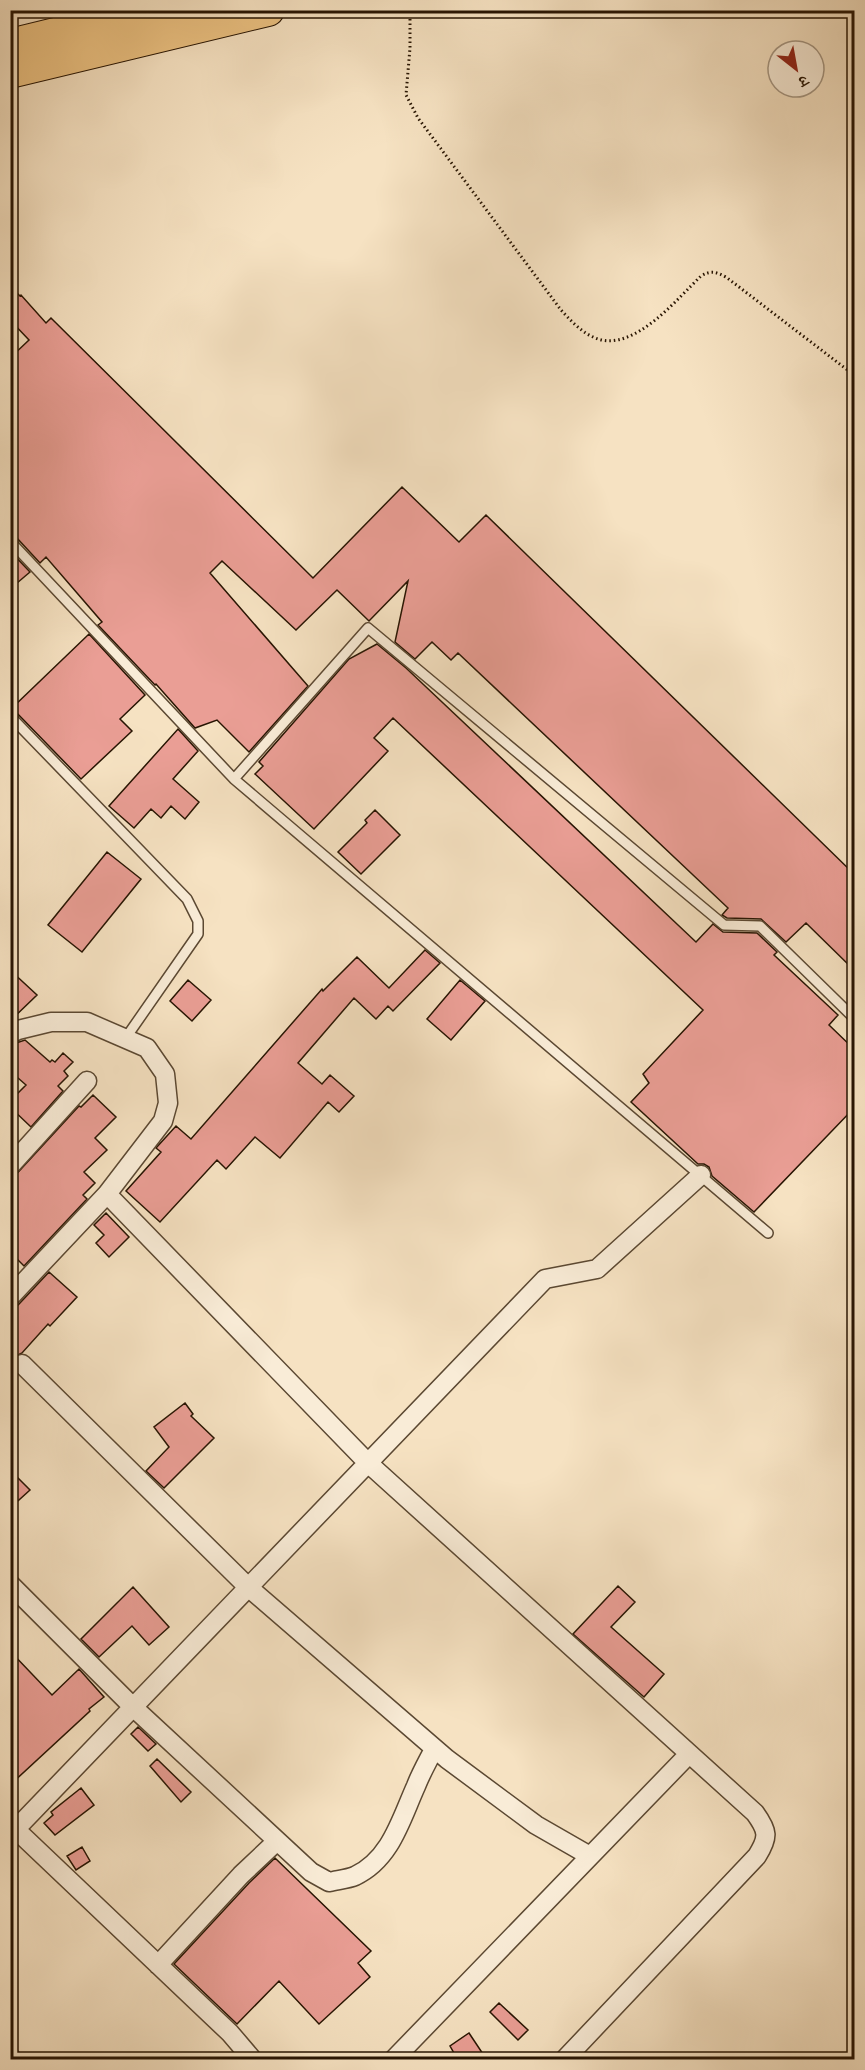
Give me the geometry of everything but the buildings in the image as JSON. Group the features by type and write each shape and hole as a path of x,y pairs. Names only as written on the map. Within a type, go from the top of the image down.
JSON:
{"highway":[{"path":"10,45 154,10"},
{"path":"10,72 268,10"}],"street":[{"path":"10,1034 18,1029 51,1022 87,1022 147,1048 165,1074 168,1103 163,1121 107,1194 10,1297"},
{"path":"10,1166 87,1081"},
{"path":"253,2060 230,2032 12,1830 545,1279 597,1269 700,1175"},
{"path":"107,1194 368,1463 762,1822 766,1842 757,1856 564,2060"},
{"path":"22,1364 248,1587 434,1749 536,1825 590,1856"},
{"path":"10,1584 133,1707 311,1872 328,1882 354,1876 365,1870 384,1853 395,1836 434,1749"},
{"path":"393,2060 689,1754"},
{"path":"158,1965 241,1875 277,1841"}],"lane":[{"path":"10,541 234,779 768,1233"},
{"path":"234,779 368,628 724,925 760,926 855,1018"},
{"path":"10,716 187,899 198,921 198,934 125,1039"}],"path":[{"path":"410,10 410,48 406,86 409,102 418,118 546,291 573,322 598,339 611,340 636,334 701,276 708,272 715,272 726,277 855,375"}]}
